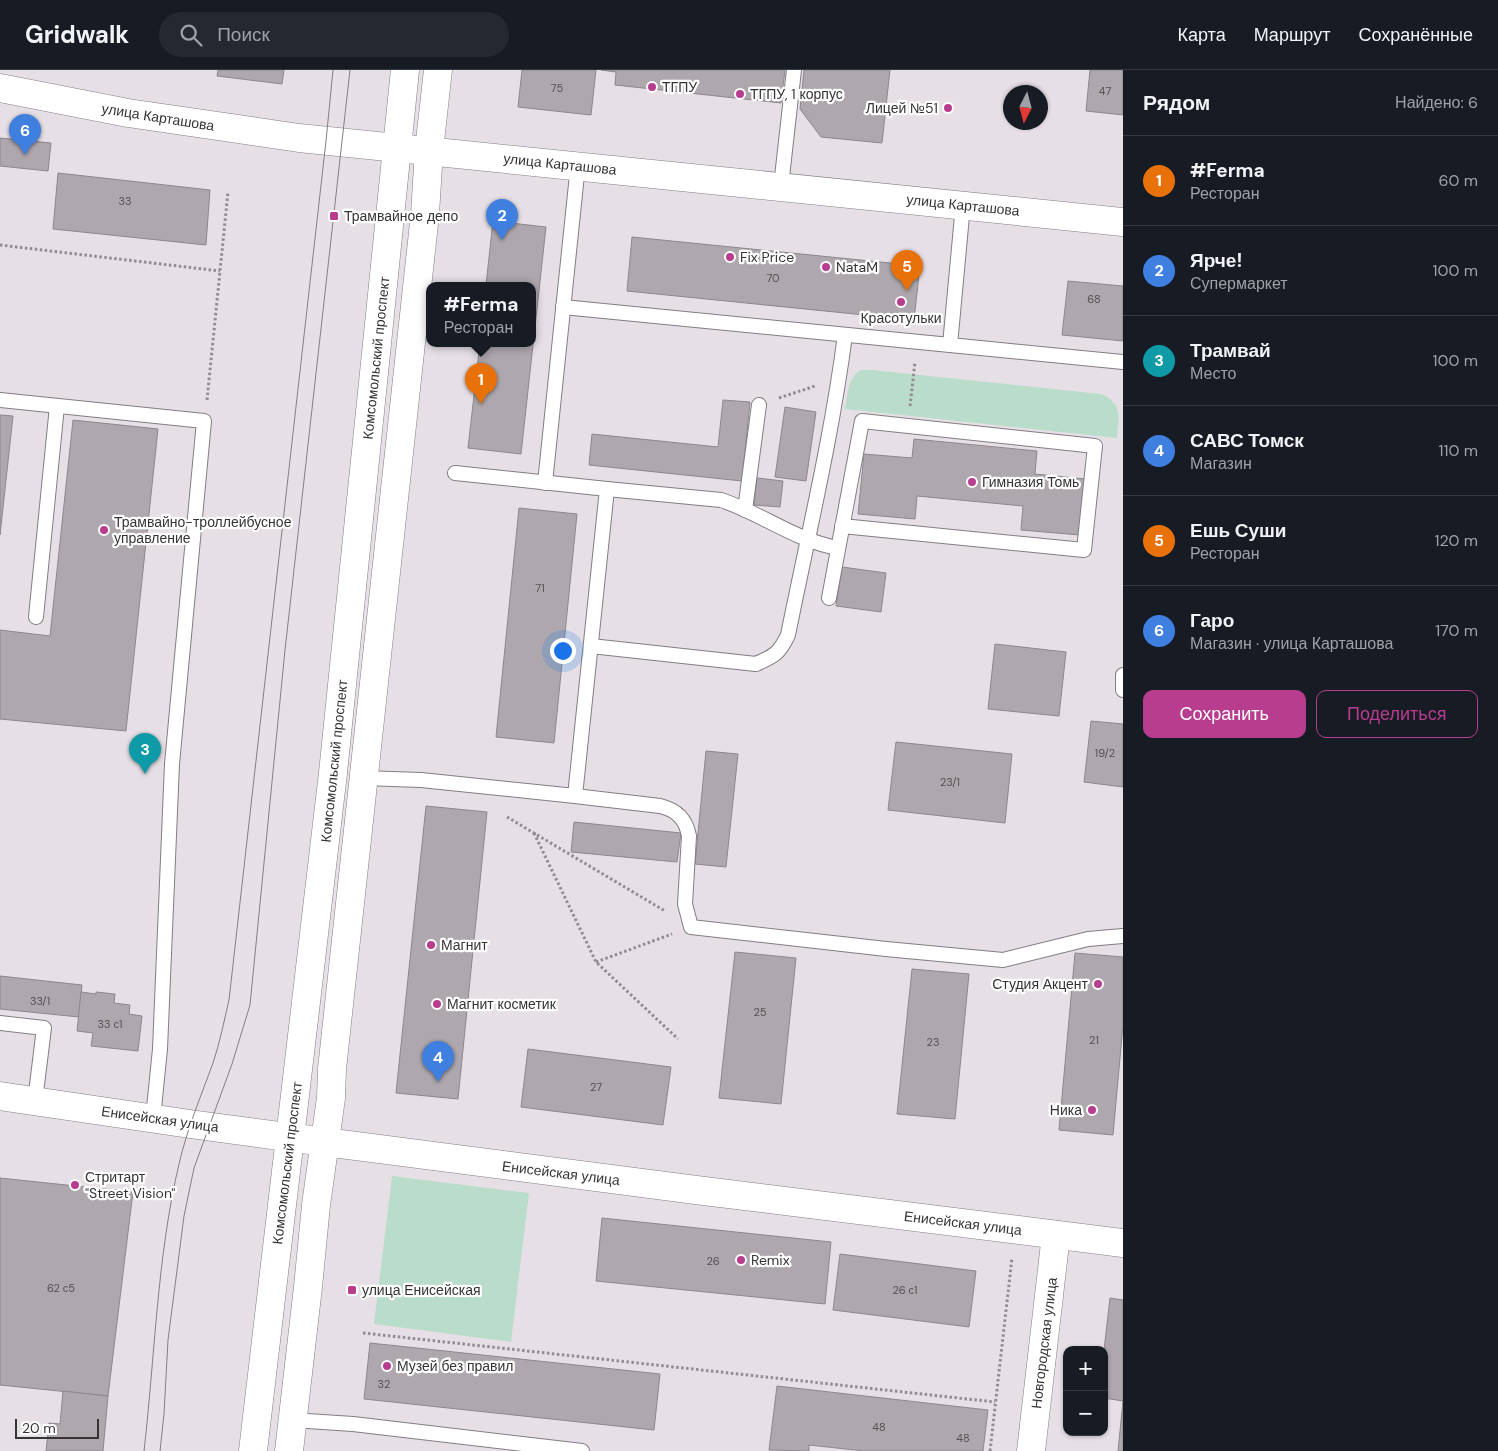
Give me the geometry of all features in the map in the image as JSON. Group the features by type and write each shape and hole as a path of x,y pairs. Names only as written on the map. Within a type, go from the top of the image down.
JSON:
{"main road":[{"name":"Комсомольский проспект","path":"253,1451 333,773 405,70"},
{"path":"289,1451 316,1205 331,1098 332,1069 425,214 429,150 438,70"},
{"name":"улица Карташова","path":"0,88 128,113 299,138 1123,222"},
{"name":"Енисейская улица","path":"0,1096 325,1142 1123,1243"},
{"name":"Новгородская улица","path":"1031,1451 1056,1235"}],"lane":[{"path":"781,186 794,70"},
{"path":"545,483 578,165"},
{"path":"950,345 964,205"},
{"path":"563,307 1123,362"},
{"path":"591,646 756,664 772,657 782,648 788,635 830,431 840,378 845,335"},
{"path":"0,400 204,421 172,764 160,1040 153,1118"},
{"path":"745,510 759,405"},
{"path":"36,617 57,406"},
{"path":"829,598 842,526 862,421 1095,446 1084,550 842,526"},
{"path":"455,473 721,500 821,545 838,548"},
{"path":"575,796 607,489"},
{"path":"1123,675 1123,690"},
{"path":"363,778 421,780 669,808 677,812 683,819 689,836 685,904 691,927 1003,960 1088,939 1123,936"},
{"path":"0,1023 44,1028 35,1101"},
{"path":"292,1420 353,1424 582,1451"}],"path":[{"path":"204,421 228,192"},
{"path":"0,246 220,271"},
{"path":"908,426 914,374"},
{"path":"759,405 840,378"},
{"path":"507,817 691,927"},
{"path":"534,833 596,962 678,1039"},
{"path":"596,962 691,927"},
{"path":"990,1451 1012,1257"},
{"path":"363,1333 995,1402"}],"green space":[{"path":"861,370 1101,394 1113,402 1118,411 1117,438 845,409 851,382 856,373"},
{"path":"392,1176 529,1193 511,1342 374,1324"}],"building":[{"path":"218,70 284,70 282,84 217,76"},
{"path":"522,70 596,70 591,115 518,107"},
{"name":"ТГПУ, 1 корпус","path":"601,70 785,70 781,103 615,85 616,72"},
{"path":"804,70 890,70 882,143 821,137 800,109"},
{"path":"1090,70 1123,70 1123,115 1086,111"},
{"path":"0,138 51,143 48,171 0,166"},
{"path":"58,173 210,190 206,245 53,229"},
{"path":"493,221 546,227 536,318 536,282 486,282"},
{"path":"632,237 920,266 914,320 627,291"},
{"path":"1068,281 1123,286 1123,341 1062,335"},
{"path":"480,347 533,347 521,454 468,448"},
{"path":"723,400 750,402 742,481 589,465 592,434 718,447"},
{"path":"785,407 816,412 806,481 775,477"},
{"path":"0,415 13,416 0,535"},
{"name":"Трамвайно-троллейбусное управление","path":"73,420 158,429 126,731 0,719 0,630 50,636"},
{"path":"914,439 1037,451 1035,474 1086,479 1080,535 1021,530 1023,506 917,496 915,519 858,514 864,454 912,458"},
{"path":"757,478 783,481 780,507 754,505"},
{"path":"519,508 577,514 554,743 496,737"},
{"path":"842,567 886,573 881,612 836,606"},
{"path":"995,644 1066,652 1059,716 988,709"},
{"path":"1091,721 1123,724 1123,787 1084,782"},
{"path":"896,742 1012,754 1005,823 888,810"},
{"path":"706,751 738,754 726,867 695,864"},
{"path":"426,806 487,812 458,1099 396,1093"},
{"path":"574,822 681,833 677,862 571,852"},
{"path":"735,952 796,958 781,1104 719,1098"},
{"path":"1075,953 1123,957 1123,1025 1113,1135 1059,1130"},
{"path":"912,969 969,974 955,1119 897,1114"},
{"path":"0,976 82,985 79,1017 0,1009"},
{"path":"81,992 115,994 114,1003 130,1005 129,1014 142,1016 138,1051 91,1046 93,1033 77,1031"},
{"path":"528,1049 671,1067 663,1125 521,1107"},
{"path":"0,1178 133,1192 108,1396 0,1385"},
{"path":"602,1218 831,1242 825,1304 596,1281"},
{"path":"840,1254 976,1271 969,1327 833,1310"},
{"path":"1110,1298 1123,1300 1123,1401 1108,1399 1108,1346 1104,1346"},
{"path":"370,1343 660,1374 654,1430 364,1399"},
{"path":"777,1386 988,1410 983,1451 864,1451 809,1445 809,1451 769,1450"},
{"path":"63,1391 108,1396 103,1451 46,1451 49,1423 60,1424"},
{"path":"1123,1401 1123,1451 1118,1451"}],"tram line":[{"path":"144,1451 161,1271 172,1199 182,1151 215,1055 229,1000 333,70"},
{"path":"160,1451 168,1340 184,1216 194,1168 232,1064 250,1005 285,650 350,70"}],"place":[{"name":"ТГПУ","path":"652,87"},
{"name":"ТГПУ, 1 корпус","path":"740,94"},
{"name":"Лицей №51","path":"948,108"},
{"name":"Гаро","path":"25,155"},
{"name":"Трамвайное депо","path":"334,216"},
{"name":"Ярче!","path":"502,240"},
{"name":"Fix Price","path":"730,257"},
{"name":"NataM","path":"826,267"},
{"name":"Ешь Суши","path":"907,291"},
{"name":"Красотульки","path":"901,302"},
{"name":"#Ferma","path":"481,404"},
{"name":"Гимназия Томь","path":"972,482"},
{"name":"Трамвайно-троллейбусное управление","path":"104,530"},
{"name":"Трамвай","path":"145,774"},
{"name":"Магнит","path":"431,945"},
{"name":"Студия Акцент","path":"1098,984"},
{"name":"Магнит косметик","path":"437,1004"},
{"name":"САВС Томск","path":"438,1082"},
{"name":"Ника","path":"1092,1110"},
{"name":"Стритарт \"Street Vision\"","path":"75,1185"},
{"name":"Remix","path":"741,1260"},
{"name":"улица Енисейская","path":"352,1290"},
{"name":"Музей без правил","path":"387,1366"}]}
